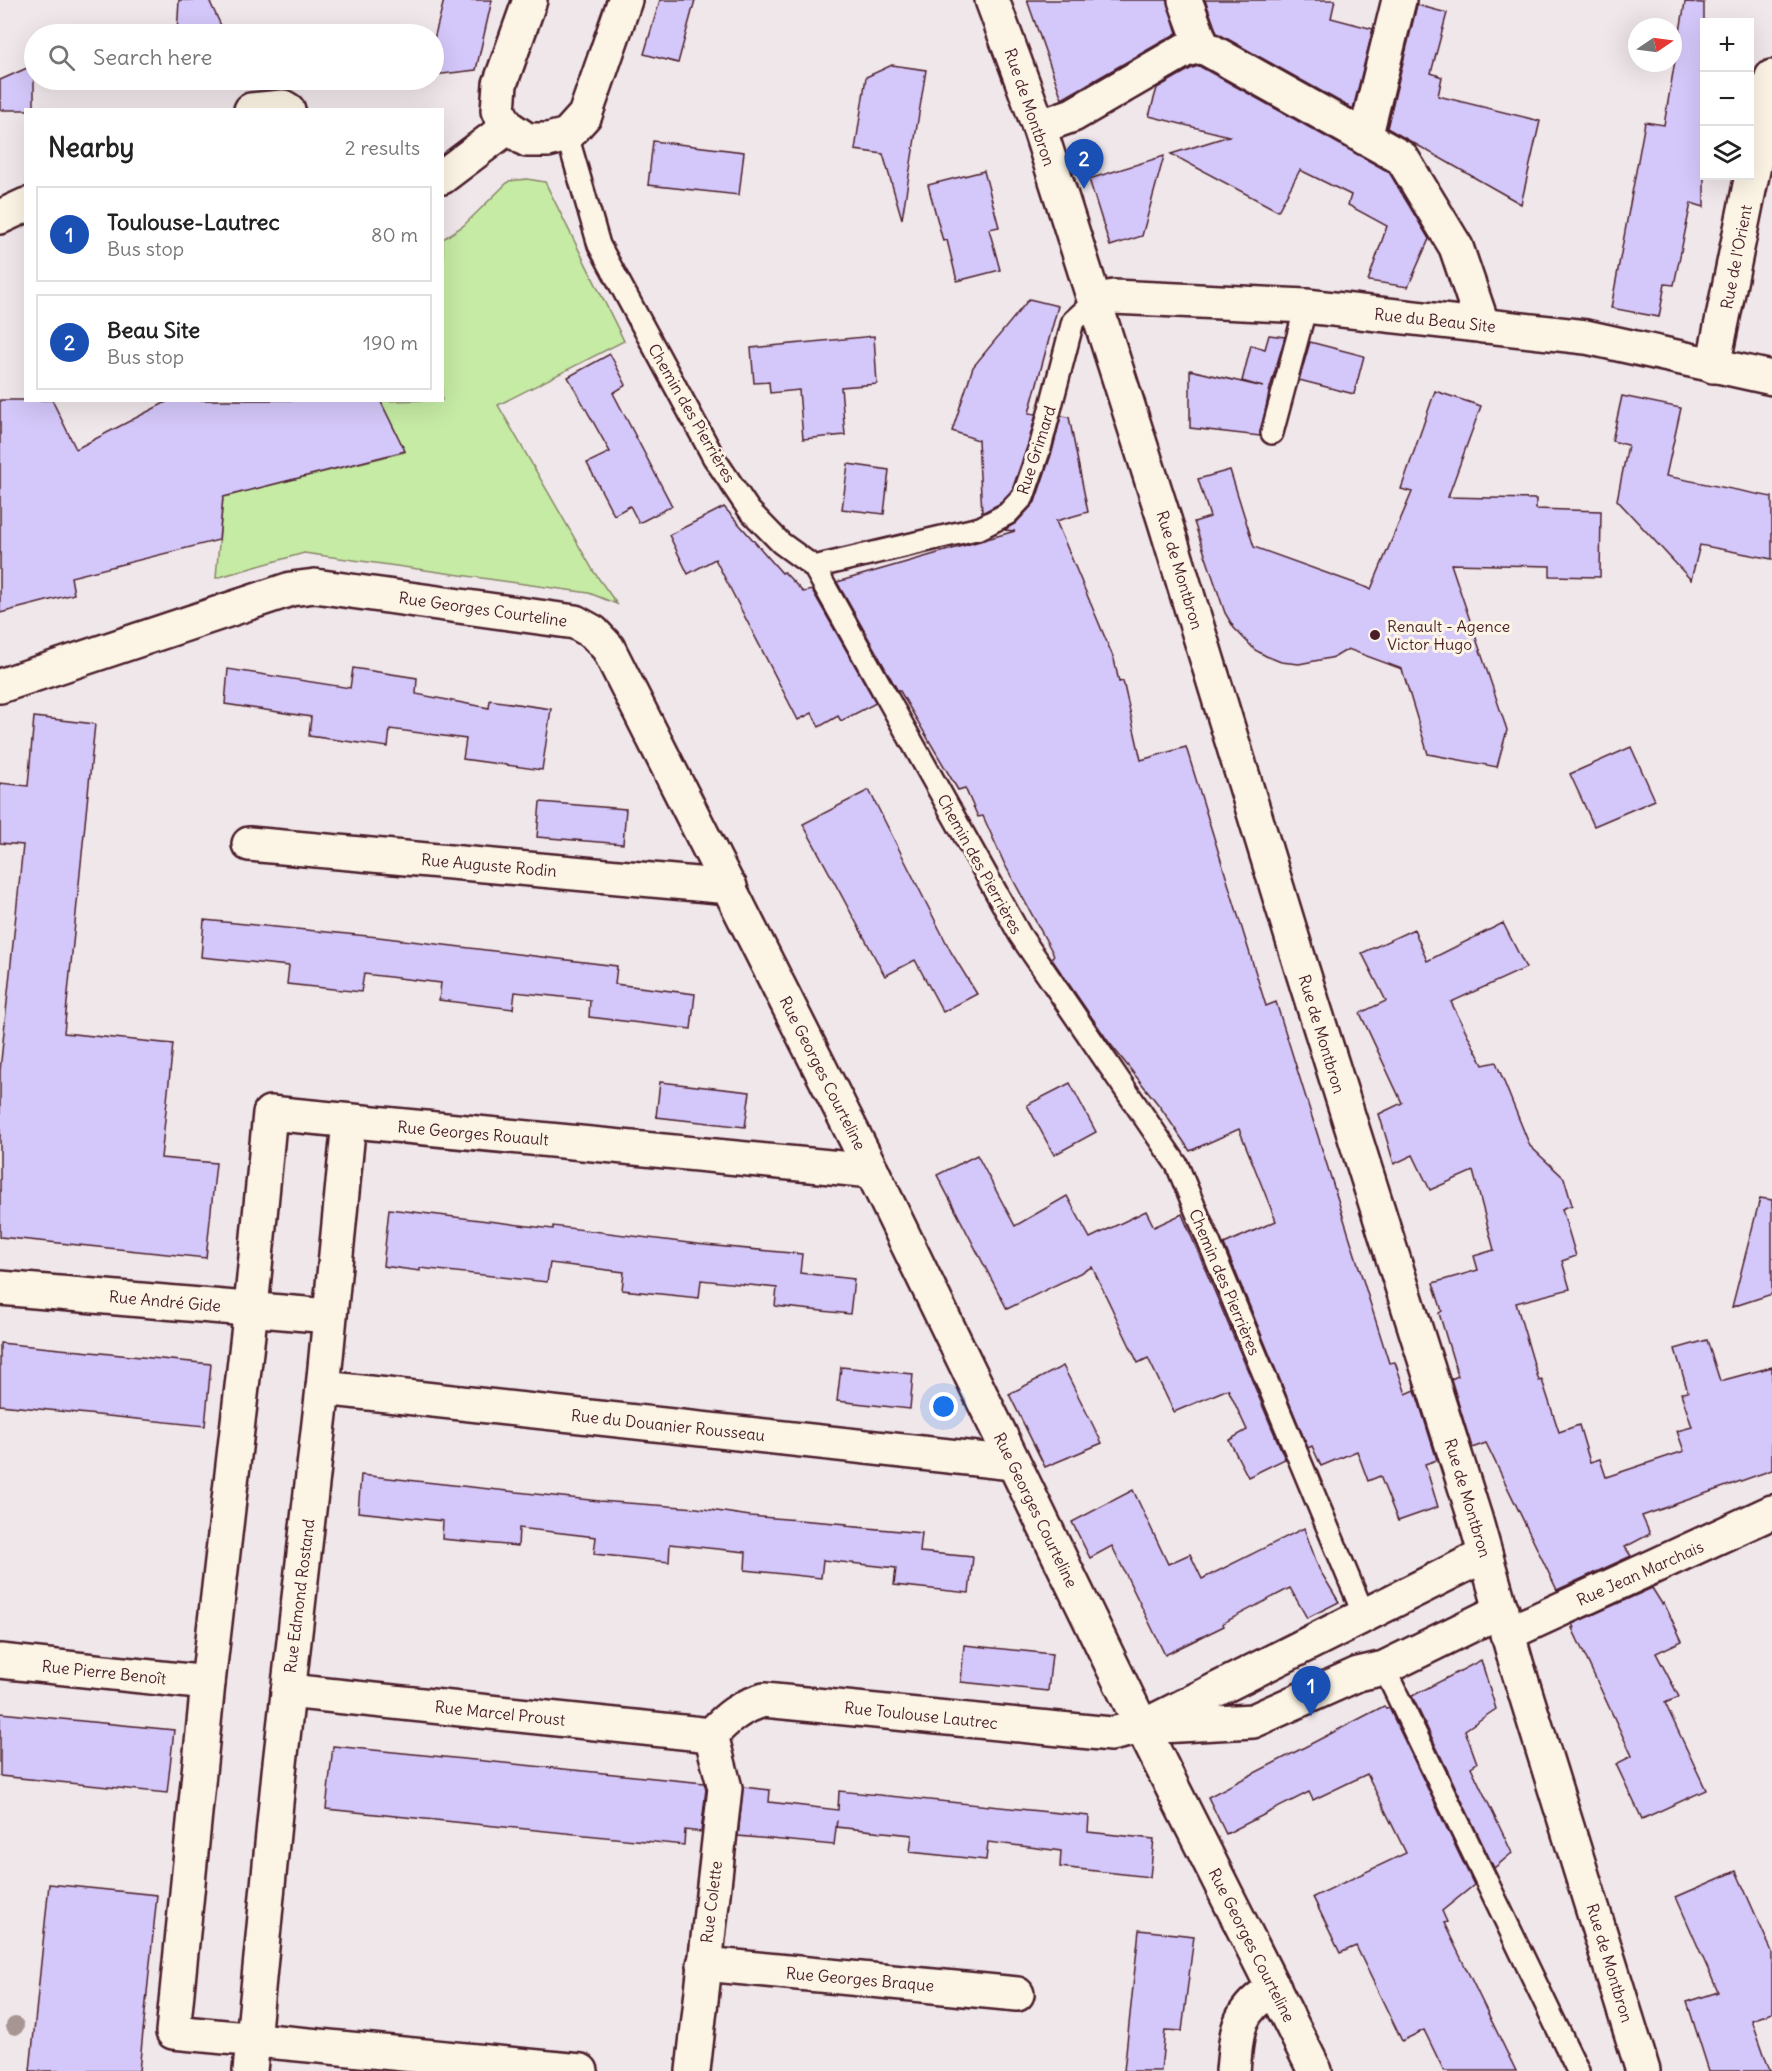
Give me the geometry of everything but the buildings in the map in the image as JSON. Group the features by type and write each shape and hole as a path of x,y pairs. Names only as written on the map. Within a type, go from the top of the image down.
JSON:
{"street":[{"path":"530,0 500,84 498,111 508,127 527,140 548,140 567,135 585,115 625,0"},
{"name":"Rue de Montbron","path":"992,0 1039,127 1095,301 1485,1555 1635,2070"},
{"path":"1185,0 1202,46 1402,158 1456,247 1483,326"},
{"path":"1365,138 1400,0"},
{"path":"1039,127 1073,115 1185,50 1202,46"},
{"name":"Rue de l'Orient","path":"1713,366 1772,77"},
{"path":"444,175 508,127"},
{"path":"0,217 24,206"},
{"name":"Rue du Beau Site","path":"1095,301 1113,297 1306,306 1586,337 1772,378"},
{"name":"Rue Georges Courteline","path":"0,686 291,589 315,586 575,622 593,632 608,648 730,887 872,1171 1142,1727 1315,2071"},
{"name":"Rue Auguste Rodin","path":"249,844 730,887"},
{"name":"Rue Georges Rouault","path":"251,1308 270,1113 872,1171"},
{"name":"Rue Edmond Rostand","path":"252,2055 349,1121"},
{"name":"Rue André Gide","path":"0,1288 329,1316"},
{"path":"251,1308 208,1683 173,2032 252,2055 581,2071"},
{"name":"Rue du Douanier Rousseau","path":"323,1388 1013,1463"},
{"name":"Rue Jean Marchais","path":"1142,1727 1253,1720 1358,1674 1384,1668 1504,1622 1772,1512"},
{"path":"1142,1727 1485,1555"},
{"name":"Rue Pierre Benoît","path":"0,1661 208,1683"},
{"name":"Rue Marcel Proust","path":"288,1691 711,1735"},
{"name":"Rue Toulouse Lautrec","path":"711,1735 728,1716 749,1704 764,1700 1111,1734 1142,1727"},
{"name":"Rue Colette","path":"693,2071 725,1788 711,1735"},
{"name":"Rue Georges Braque","path":"704,1964 1017,1994"},
{"path":"1233,2071 1237,2031 1246,2011 1257,1998 1274,1988"}],"lane":[{"name":"Chemin des Pierrières","path":"567,135 598,245 714,458 749,510 781,543 814,567 1020,935 1177,1165 1364,1615"},
{"name":"Rue Grimard","path":"814,567 980,528 1007,514 1023,497 1040,448 1073,321 1095,301"},
{"path":"1272,433 1306,306"},
{"path":"1384,1668 1578,2071"}],"green space":[{"path":"527,179 545,182 624,341 498,405 594,572 617,604 589,593 304,553 216,578 223,497 405,452 380,402 444,402 444,238 463,226 509,181"}],"place":[{"name":"Beau Site","path":"1084,189"},
{"name":"Renault - Agence Victor Hugo","path":"1375,635"},
{"name":"Toulouse-Lautrec","path":"1311,1716"}]}
